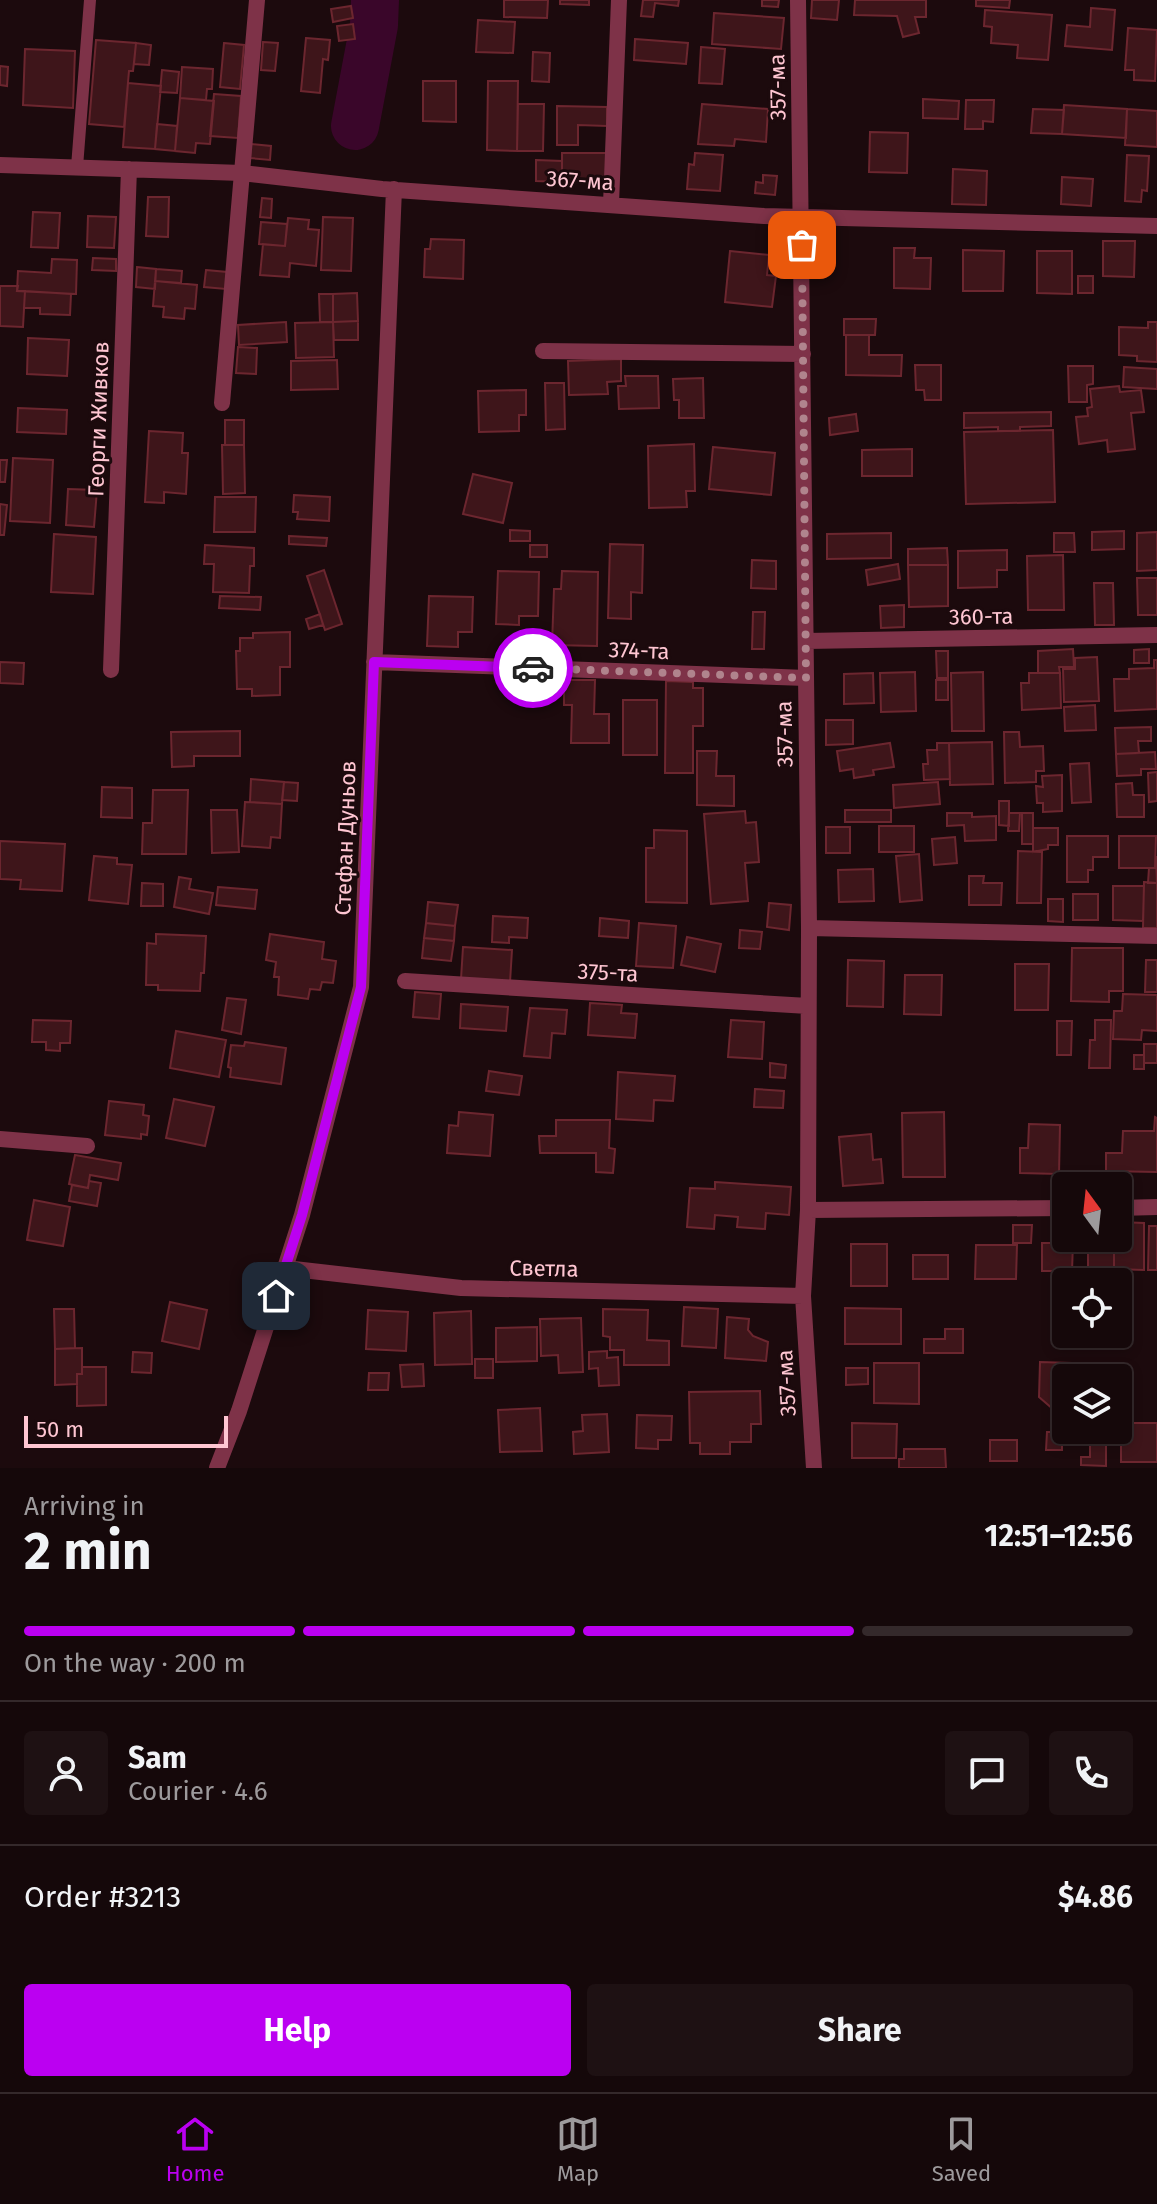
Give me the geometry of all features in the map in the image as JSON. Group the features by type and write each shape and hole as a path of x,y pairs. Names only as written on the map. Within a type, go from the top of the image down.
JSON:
{"street":[{"path":"222,403 257,0"},
{"path":"611,204 619,0"},
{"name":"357-ма","path":"798,0 809,928 808,1210 803,1296 814,1468"},
{"name":"367-ма","path":"0,165 242,173 388,189 801,218 1157,226"},
{"name":"Георги Живков","path":"111,670 129,169"},
{"name":"Стефан Дуньов","path":"217,1468 239,1411 302,1215 361,987 388,189"},
{"path":"543,351 803,354"},
{"name":"360-та","path":"806,641 1157,635"},
{"name":"374-та","path":"374,662 806,678"},
{"path":"809,928 1157,936"},
{"name":"375-та","path":"405,981 808,1006"},
{"path":"0,1139 87,1146"},
{"path":"1132,1208 1157,1207"},
{"path":"808,1210 1052,1208"},
{"name":"Светла","path":"285,1268 461,1288 803,1296"}],"lane":[{"path":"77,167 90,0"}],"building":[{"path":"504,0 548,0 547,18 504,17"},
{"path":"560,0 589,0 589,5 560,4"},
{"path":"643,0 679,0 678,6 655,3 653,17 641,16"},
{"path":"762,0 779,0 778,7 762,6"},
{"path":"812,0 839,0 837,20 811,18"},
{"path":"855,0 926,0 926,17 915,17 919,33 903,37 897,16 854,15"},
{"path":"976,0 1010,0 1009,8 976,6"},
{"path":"351,6 353,18 333,22 331,9"},
{"path":"1091,8 1115,10 1112,50 1065,46 1067,25 1090,27"},
{"path":"985,10 1052,15 1048,60 1017,58 1018,45 991,43 992,27 984,26"},
{"path":"714,13 784,18 781,49 712,44"},
{"path":"478,20 515,22 513,53 476,52"},
{"path":"353,24 355,39 339,41 337,26"},
{"path":"1128,28 1157,30 1155,81 1134,80 1134,70 1125,70"},
{"path":"306,38 330,40 328,60 323,59 320,93 301,91"},
{"path":"635,39 688,43 686,64 634,60"},
{"path":"96,40 136,43 133,71 129,71 124,127 89,124"},
{"path":"263,42 278,43 275,71 261,70"},
{"path":"136,43 151,45 149,65 134,64"},
{"path":"224,43 244,45 240,89 220,87"},
{"path":"701,47 725,49 722,84 699,83"},
{"path":"25,49 75,51 73,108 23,105"},
{"path":"533,52 550,53 549,82 532,81"},
{"path":"0,66 8,67 7,86 0,85"},
{"path":"182,67 213,69 212,89 207,89 206,100 180,98"},
{"path":"162,70 179,72 177,93 160,92"},
{"path":"423,81 456,81 456,122 423,121"},
{"path":"488,81 518,81 517,151 487,150"},
{"path":"128,83 161,86 155,149 123,147"},
{"path":"214,94 241,96 238,138 210,136"},
{"path":"180,98 214,101 210,144 196,143 195,153 175,151"},
{"path":"923,99 959,101 958,119 923,118"},
{"path":"966,100 994,100 993,122 983,121 983,129 965,129"},
{"path":"518,104 544,104 543,151 517,151"},
{"path":"702,104 768,109 766,142 735,139 734,146 698,144"},
{"path":"1064,105 1127,109 1126,138 1062,134"},
{"path":"557,106 607,107 607,126 578,125 578,145 557,145"},
{"path":"1033,109 1064,110 1062,134 1031,133"},
{"path":"1127,109 1157,111 1157,147 1125,145"},
{"path":"157,124 177,126 175,151 155,149"},
{"path":"870,132 908,133 907,173 869,172"},
{"path":"251,144 271,146 270,160 250,158"},
{"path":"562,153 607,153 606,183 562,182"},
{"path":"695,153 723,155 720,191 687,189 689,164 694,165"},
{"path":"1127,155 1149,156 1147,191 1142,190 1141,202 1125,201"},
{"path":"536,160 562,161 562,182 536,181"},
{"path":"953,169 987,171 986,205 952,204"},
{"path":"763,175 777,176 775,195 755,193 756,182 763,183"},
{"path":"1062,177 1093,179 1091,206 1061,204"},
{"path":"148,197 169,197 168,237 146,236"},
{"path":"262,198 272,199 271,218 260,217"},
{"path":"33,212 60,213 58,248 31,247"},
{"path":"88,216 116,217 114,248 87,247"},
{"path":"323,217 353,218 351,271 321,270"},
{"path":"288,218 309,220 308,229 319,230 316,266 290,263 289,277 260,275 263,244 285,246"},
{"path":"261,222 287,224 285,246 259,244"},
{"path":"431,239 464,240 463,279 424,277 425,249 430,249"},
{"path":"1103,241 1135,241 1134,277 1103,276"},
{"path":"894,248 915,248 914,258 931,258 930,289 894,288"},
{"path":"963,250 1004,251 1003,291 963,291"},
{"path":"730,251 769,255 767,275 776,276 772,307 725,302"},
{"path":"1037,251 1072,251 1072,294 1037,293"},
{"path":"93,258 116,259 116,271 92,270"},
{"path":"52,259 77,260 76,294 17,291 18,271 51,273"},
{"path":"137,267 156,269 155,289 136,287"},
{"path":"156,269 182,271 181,283 155,281"},
{"path":"206,270 227,272 226,289 204,287"},
{"path":"1078,276 1093,276 1093,293 1078,293"},
{"path":"155,281 197,285 195,309 185,308 184,319 163,317 164,307 153,306"},
{"path":"0,286 18,286 17,291 25,291 23,327 0,326"},
{"path":"25,291 71,294 70,315 40,314 40,308 24,308"},
{"path":"357,293 358,321 333,322 333,294"},
{"path":"319,294 333,294 333,322 320,322"},
{"path":"844,319 876,319 875,335 844,335"},
{"path":"358,321 358,340 334,340 333,322"},
{"path":"286,322 287,342 239,345 238,325"},
{"path":"333,322 334,357 296,358 295,323"},
{"path":"1148,322 1157,322 1157,362 1137,361 1137,356 1119,355 1119,327 1148,328"},
{"path":"846,335 869,335 869,355 902,355 901,376 846,375"},
{"path":"28,338 69,340 67,376 27,374"},
{"path":"238,347 257,348 256,374 236,373"},
{"path":"621,359 621,381 607,382 608,394 569,395 568,361"},
{"path":"337,360 338,389 291,390 291,361"},
{"path":"915,365 941,365 941,400 925,400 924,390 916,390"},
{"path":"1068,366 1093,366 1093,384 1087,385 1087,402 1069,402"},
{"path":"1124,367 1157,369 1157,389 1123,387"},
{"path":"625,376 658,376 659,408 619,409 618,386 626,386"},
{"path":"703,378 704,418 679,418 679,400 674,400 673,379"},
{"path":"545,383 564,383 565,429 546,430"},
{"path":"1119,386 1120,392 1141,390 1144,412 1131,413 1135,449 1108,452 1107,440 1079,444 1076,417 1088,416 1087,408 1092,407 1090,389"},
{"path":"526,390 526,415 519,415 519,431 479,432 478,391"},
{"path":"18,408 67,410 66,434 17,432"},
{"path":"1051,412 1051,426 1020,427 1020,431 998,431 998,427 964,428 964,413"},
{"path":"856,414 858,431 830,435 829,418"},
{"path":"225,420 244,420 244,445 225,445"},
{"path":"1053,430 1055,502 966,504 964,432"},
{"path":"149,431 183,433 182,453 188,453 186,494 164,492 164,503 145,502"},
{"path":"694,444 695,491 686,491 687,507 649,508 648,446"},
{"path":"222,445 244,445 245,493 223,494"},
{"path":"713,447 775,453 771,495 709,489"},
{"path":"912,449 912,476 862,476 862,450"},
{"path":"13,458 53,460 50,523 10,521"},
{"path":"0,460 7,460 5,482 0,482"},
{"path":"473,474 512,483 503,523 463,514"},
{"path":"68,489 97,490 94,527 66,525"},
{"path":"294,495 330,497 329,521 297,519 298,512 293,512"},
{"path":"215,497 256,497 255,532 214,532"},
{"path":"0,504 7,505 4,535 0,535"},
{"path":"510,530 530,531 530,541 510,541"},
{"path":"1124,531 1124,549 1092,550 1092,532"},
{"path":"1157,532 1157,570 1137,571 1137,533"},
{"path":"891,533 891,558 827,559 827,534"},
{"path":"1054,533 1074,533 1075,552 1054,552"},
{"path":"54,534 96,537 93,594 51,592"},
{"path":"289,536 327,538 326,546 289,544"},
{"path":"610,544 643,545 642,593 631,592 631,619 608,618"},
{"path":"205,545 254,548 249,593 213,592 214,564 204,564"},
{"path":"530,545 547,545 547,557 530,557"},
{"path":"947,548 948,565 908,565 908,549"},
{"path":"1007,550 1007,570 997,570 997,587 958,588 958,551"},
{"path":"1063,555 1064,610 1028,610 1027,556"},
{"path":"752,560 776,561 776,589 751,588"},
{"path":"898,564 900,579 868,585 866,570"},
{"path":"908,565 948,565 948,606 909,607"},
{"path":"324,570 342,624 325,630 307,576"},
{"path":"498,571 539,572 538,616 519,616 519,625 496,624"},
{"path":"562,571 598,572 597,646 552,645 554,589 561,589"},
{"path":"1137,578 1157,578 1157,615 1138,615"},
{"path":"1094,583 1113,583 1114,625 1095,625"},
{"path":"220,596 261,597 260,610 219,608"},
{"path":"429,596 473,597 472,632 458,632 458,647 427,646"},
{"path":"904,605 904,627 881,628 880,606"},
{"path":"753,612 765,612 764,649 752,649"},
{"path":"320,614 323,625 309,629 306,619"},
{"path":"290,632 290,667 280,667 280,695 252,696 252,689 237,689 236,651 240,651 240,638 253,638 253,633"},
{"path":"1073,649 1074,667 1059,667 1060,673 1038,673 1038,651"},
{"path":"1149,649 1149,663 1134,663 1134,650"},
{"path":"936,651 948,651 948,678 937,678"},
{"path":"1097,657 1099,701 1064,702 1063,669 1075,669 1075,658"},
{"path":"1154,660 1157,660 1157,709 1115,711 1114,679 1129,679 1129,669 1154,668"},
{"path":"0,662 24,663 23,684 0,683"},
{"path":"915,672 916,711 881,712 880,673"},
{"path":"983,672 984,731 952,731 951,673"},
{"path":"873,673 874,703 844,704 844,674"},
{"path":"1029,673 1060,673 1061,708 1022,710 1021,683 1029,683"},
{"path":"564,680 595,680 594,714 609,714 609,743 571,743 572,705 564,705"},
{"path":"936,680 948,680 948,700 936,700"},
{"path":"666,681 693,682 693,688 703,688 703,726 693,726 693,773 665,773"},
{"path":"623,700 657,700 657,755 623,755"},
{"path":"1095,705 1096,730 1065,731 1064,707"},
{"path":"826,720 853,720 853,744 826,745"},
{"path":"1151,727 1151,741 1138,741 1139,753 1116,754 1115,728"},
{"path":"240,731 240,756 194,756 194,766 172,767 171,732"},
{"path":"1004,732 1019,732 1020,747 1043,746 1044,771 1036,771 1036,782 1005,783"},
{"path":"992,742 993,784 950,785 949,743"},
{"path":"890,743 894,767 873,770 874,775 854,778 853,769 840,771 837,751"},
{"path":"937,743 949,743 950,779 924,780 923,764 928,764 927,750 937,750"},
{"path":"697,751 717,751 716,776 734,776 734,806 697,805"},
{"path":"1155,752 1156,769 1141,769 1141,775 1117,776 1116,754"},
{"path":"1089,763 1091,802 1072,803 1070,764"},
{"path":"1157,772 1157,801 1149,802 1148,773"},
{"path":"1062,775 1062,811 1043,812 1043,803 1037,803 1036,786 1043,787 1042,776"},
{"path":"251,779 284,782 282,804 250,802"},
{"path":"284,782 298,783 297,801 282,800"},
{"path":"938,782 940,804 894,808 893,785"},
{"path":"1132,783 1133,795 1144,795 1144,817 1117,817 1116,784"},
{"path":"102,787 132,788 132,818 101,817"},
{"path":"153,790 188,790 186,854 142,854 143,823 152,823"},
{"path":"999,801 1009,801 1009,826 999,825"},
{"path":"245,802 282,804 280,838 271,837 270,848 242,846"},
{"path":"211,810 237,810 239,852 212,853"},
{"path":"845,810 891,810 891,822 845,822"},
{"path":"745,811 746,823 756,822 759,862 745,863 748,901 711,904 704,814"},
{"path":"947,813 972,813 972,817 996,816 996,840 965,841 964,825 947,826"},
{"path":"1009,813 1020,813 1019,831 1008,831"},
{"path":"1022,813 1033,813 1033,844 1022,844"},
{"path":"879,826 914,826 914,852 879,852"},
{"path":"826,827 850,827 850,853 826,853"},
{"path":"1033,828 1058,828 1058,845 1048,845 1048,849 1033,852"},
{"path":"654,830 687,831 687,903 646,902 646,848 654,848"},
{"path":"1067,836 1108,836 1108,857 1093,857 1093,870 1088,870 1088,882 1067,882"},
{"path":"1119,836 1156,836 1155,868 1119,868"},
{"path":"955,837 957,863 934,865 932,839"},
{"path":"0,841 65,844 62,891 20,889 21,880 0,879"},
{"path":"1018,851 1042,852 1041,903 1017,903"},
{"path":"919,854 922,900 900,902 896,856"},
{"path":"94,856 117,858 117,864 132,865 128,904 89,900"},
{"path":"1156,856 1157,883 1148,883 1149,868 1155,868"},
{"path":"873,869 874,901 839,902 838,870"},
{"path":"969,876 984,876 983,883 1002,883 1001,905 969,905"},
{"path":"179,877 191,879 189,889 213,893 209,914 174,907"},
{"path":"1144,882 1157,883 1157,928 1143,928"},
{"path":"142,883 163,884 163,906 141,906"},
{"path":"1113,886 1144,886 1143,921 1113,920"},
{"path":"218,887 257,890 255,909 216,905"},
{"path":"1073,894 1098,894 1098,920 1073,920"},
{"path":"1048,899 1063,899 1063,922 1048,921"},
{"path":"428,902 458,905 455,926 426,923"},
{"path":"769,903 791,905 789,930 767,927"},
{"path":"493,916 528,918 527,938 509,937 509,943 492,942"},
{"path":"600,918 629,921 628,938 599,936"},
{"path":"426,923 455,926 454,941 424,938"},
{"path":"639,923 676,926 673,968 636,966"},
{"path":"740,930 762,932 760,949 739,948"},
{"path":"156,934 206,936 200,991 158,990 158,985 146,985 147,943 156,944"},
{"path":"270,934 324,942 322,959 336,961 333,983 322,982 320,990 310,989 308,999 278,995 279,977 274,977 276,962 266,960"},
{"path":"687,937 721,944 715,972 681,965"},
{"path":"424,938 454,941 451,961 422,958"},
{"path":"463,947 512,950 510,982 461,979"},
{"path":"1072,948 1123,948 1123,991 1109,991 1109,1002 1071,1001"},
{"path":"848,960 884,961 883,1007 847,1006"},
{"path":"1146,960 1157,960 1157,992 1145,992"},
{"path":"1015,964 1049,964 1048,1010 1015,1010"},
{"path":"905,975 942,975 941,1015 904,1014"},
{"path":"415,992 441,994 439,1019 413,1017"},
{"path":"1123,994 1157,995 1157,1031 1142,1030 1141,1040 1113,1039 1114,1011 1122,1011"},
{"path":"227,998 246,1000 241,1034 222,1030"},
{"path":"590,1003 622,1005 621,1013 637,1014 635,1038 588,1035"},
{"path":"461,1004 508,1007 506,1031 460,1028"},
{"path":"530,1008 567,1010 565,1034 552,1033 550,1058 524,1056"},
{"path":"33,1020 71,1021 70,1043 60,1043 60,1051 46,1050 46,1042 32,1042"},
{"path":"731,1020 764,1022 762,1059 728,1057"},
{"path":"1095,1020 1111,1020 1110,1068 1089,1068 1090,1040 1095,1040"},
{"path":"1057,1021 1072,1021 1071,1055 1057,1055"},
{"path":"176,1031 226,1040 219,1077 170,1068"},
{"path":"245,1042 286,1048 281,1084 230,1077 231,1045 244,1046"},
{"path":"1144,1044 1157,1044 1157,1063 1144,1063"},
{"path":"1134,1055 1144,1055 1144,1069 1134,1069"},
{"path":"770,1063 786,1065 785,1078 770,1077"},
{"path":"489,1071 522,1076 519,1095 486,1091"},
{"path":"618,1072 675,1076 673,1101 654,1100 653,1121 616,1119"},
{"path":"755,1089 784,1091 783,1108 754,1107"},
{"path":"174,1099 214,1107 205,1146 166,1138"},
{"path":"109,1101 144,1105 143,1115 149,1116 147,1135 141,1134 141,1139 105,1135"},
{"path":"459,1112 493,1115 490,1156 447,1153 449,1125 458,1126"},
{"path":"944,1112 945,1177 903,1177 902,1113"},
{"path":"1155,1117 1157,1172 1106,1171 1106,1153 1122,1153 1123,1131 1154,1131"},
{"path":"556,1120 610,1120 609,1148 615,1149 613,1173 596,1172 596,1153 540,1153 539,1136 556,1136"},
{"path":"1029,1124 1060,1125 1059,1172 1020,1173 1020,1148 1028,1148"},
{"path":"871,1134 873,1160 881,1159 883,1183 843,1186 839,1137"},
{"path":"75,1155 121,1163 118,1180 90,1175 88,1188 69,1184"},
{"path":"89,1181 101,1183 97,1206 69,1201 72,1185 88,1188"},
{"path":"715,1182 791,1187 789,1215 766,1213 765,1229 737,1227 738,1217 715,1215 714,1229 687,1227 690,1188 715,1189"},
{"path":"34,1200 70,1207 63,1246 27,1240"},
{"path":"1132,1223 1144,1223 1144,1270 1114,1268 1114,1252 1132,1252"},
{"path":"1013,1225 1032,1225 1031,1243 1013,1243"},
{"path":"1149,1226 1157,1226 1157,1270 1148,1270"},
{"path":"1042,1243 1052,1243 1052,1252 1073,1252 1072,1268 1042,1271"},
{"path":"851,1244 887,1244 887,1286 851,1286"},
{"path":"976,1245 1017,1245 1016,1279 975,1279"},
{"path":"1088,1252 1114,1252 1114,1268 1088,1268"},
{"path":"913,1255 948,1255 948,1279 913,1279"},
{"path":"170,1302 207,1310 199,1349 162,1341"},
{"path":"684,1307 718,1309 716,1348 682,1346"},
{"path":"845,1308 901,1309 901,1344 845,1344"},
{"path":"54,1309 74,1309 75,1348 55,1349"},
{"path":"603,1309 648,1310 647,1340 669,1341 669,1365 624,1365 624,1350 610,1350 610,1337 603,1336"},
{"path":"368,1310 408,1312 406,1351 366,1349"},
{"path":"471,1311 472,1364 435,1365 434,1313"},
{"path":"727,1317 749,1319 748,1330 753,1336 768,1342 766,1361 725,1358"},
{"path":"581,1318 583,1372 559,1373 558,1355 541,1356 540,1319"},
{"path":"537,1327 537,1361 496,1362 496,1328"},
{"path":"945,1329 963,1329 963,1353 924,1353 924,1339 945,1339"},
{"path":"82,1348 82,1374 77,1374 77,1384 55,1385 55,1349"},
{"path":"607,1351 607,1358 618,1357 619,1385 599,1386 598,1368 589,1369 589,1352"},
{"path":"133,1352 152,1353 151,1373 132,1372"},
{"path":"475,1359 493,1359 493,1378 475,1378"},
{"path":"1040,1362 1073,1364 1052,1364 1052,1408 1039,1397"},
{"path":"874,1363 919,1363 919,1404 874,1403"},
{"path":"423,1364 424,1386 402,1387 400,1365"},
{"path":"82,1367 106,1367 106,1405 77,1406 77,1374 82,1374"},
{"path":"846,1368 868,1368 868,1384 846,1385"},
{"path":"369,1373 389,1373 388,1390 368,1390"},
{"path":"760,1391 761,1424 751,1424 751,1442 730,1442 730,1454 700,1454 700,1443 690,1443 689,1392"},
{"path":"540,1408 542,1451 500,1452 498,1410"},
{"path":"607,1414 609,1452 574,1454 573,1432 583,1431 582,1415"},
{"path":"637,1415 672,1416 671,1440 658,1440 658,1449 636,1448"},
{"path":"852,1423 897,1424 896,1458 852,1458"},
{"path":"1132,1423 1157,1423 1157,1462 1121,1462 1121,1444 1132,1444"},
{"path":"1047,1432 1052,1432 1052,1444 1062,1444 1062,1450 1046,1450"},
{"path":"990,1440 1017,1440 1017,1461 990,1461"},
{"path":"1090,1444 1106,1444 1106,1466 1081,1465 1081,1457 1090,1457"},
{"path":"904,1449 945,1449 946,1468 899,1468 899,1459 904,1459"}],"waterway":[{"path":"355,126 374,25 375,0"}],"way so far":[{"path":"533,668 806,678 802,245"}],"route":[{"path":"276,1296 302,1215 361,987 374,662 533,668"}]}
